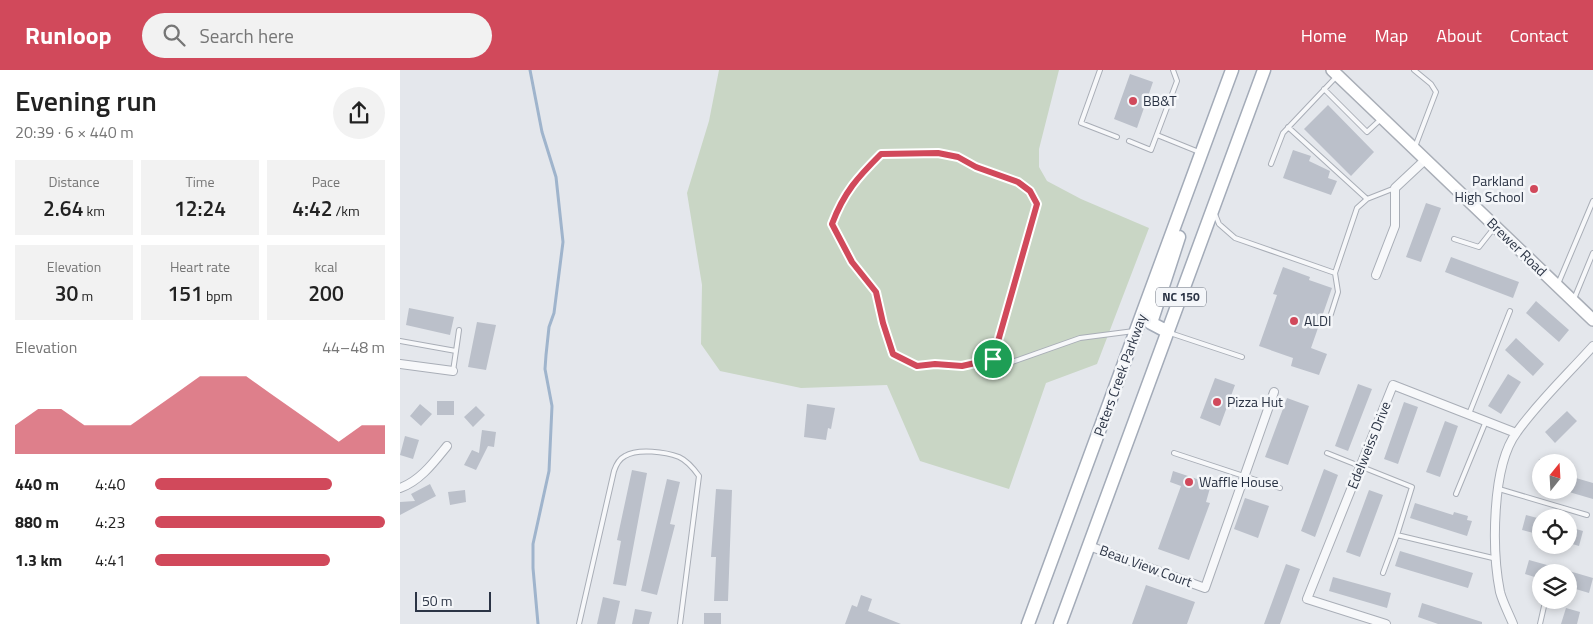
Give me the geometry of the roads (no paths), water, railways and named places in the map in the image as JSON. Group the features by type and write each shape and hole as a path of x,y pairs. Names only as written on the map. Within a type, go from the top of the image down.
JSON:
{"main road":[{"name":"Peters Creek Parkway","path":"1028,624 1232,70"},
{"name":"NC 150","path":"1060,624 1264,70"},
{"path":"1168,332 1151,323 1170,268 1201,156"}],"street":[{"name":"Brewer Road","path":"1335,73 1593,320"},
{"path":"1376,274 1395,226 1395,188 1426,159"},
{"path":"1513,624 1501,594 1497,559 1496,501 1506,454 1516,433 1593,346"},
{"path":"400,364 453,371"},
{"name":"Edelweiss Drive","path":"1386,624 1307,600 1393,385 1516,433"},
{"name":"Beau View Court","path":"1089,546 1205,588 1274,392"},
{"path":"400,488 407,486 427,470 447,446"}],"lane":[{"path":"1100,70 1081,123 1117,137"},
{"path":"1129,141 1151,150 1177,81 1173,70"},
{"path":"1414,70 1431,84 1436,92 1415,149"},
{"path":"1271,164 1283,133 1324,90 1335,73"},
{"path":"1324,90 1367,132 1382,118"},
{"path":"1288,127 1366,199"},
{"path":"1156,135 1201,156"},
{"path":"993,359 1037,204 1034,198 1030,191 1018,182 976,167 958,157 938,153 881,154 854,181 841,201 832,224 852,262 876,292 893,354 917,366 935,364 962,366 993,359 1012,362 1080,338 1136,331"},
{"path":"1331,314 1338,292 1335,273 1357,208 1366,199 1395,188"},
{"path":"1557,286 1593,201"},
{"path":"1213,209 1219,224 1235,238 1335,273"},
{"path":"1454,239 1481,247 1495,226"},
{"path":"1573,301 1593,253"},
{"path":"1469,414 1510,311"},
{"path":"453,371 459,330"},
{"path":"1168,332 1242,357"},
{"path":"400,341 456,351"},
{"path":"1456,494 1486,421"},
{"path":"579,624 614,471 618,462 626,455 638,453 656,453 680,458 691,465 699,476 680,624"},
{"path":"1174,453 1280,488"},
{"path":"1327,453 1412,487 1383,573"},
{"path":"1499,489 1588,515"},
{"path":"1396,535 1497,559"},
{"path":"1540,624 1543,609"}],"waterway":[{"path":"530,70 542,132 556,177 563,242 554,313 549,327 545,369 552,406 549,471 533,544 538,624"}],"place":[{"name":"BB&T","path":"1133,101"},
{"name":"Parkland High School","path":"1534,189"},
{"name":"ALDI","path":"1294,321"},
{"name":"Pizza Hut","path":"1217,402"},
{"name":"Waffle House","path":"1189,482"}]}
